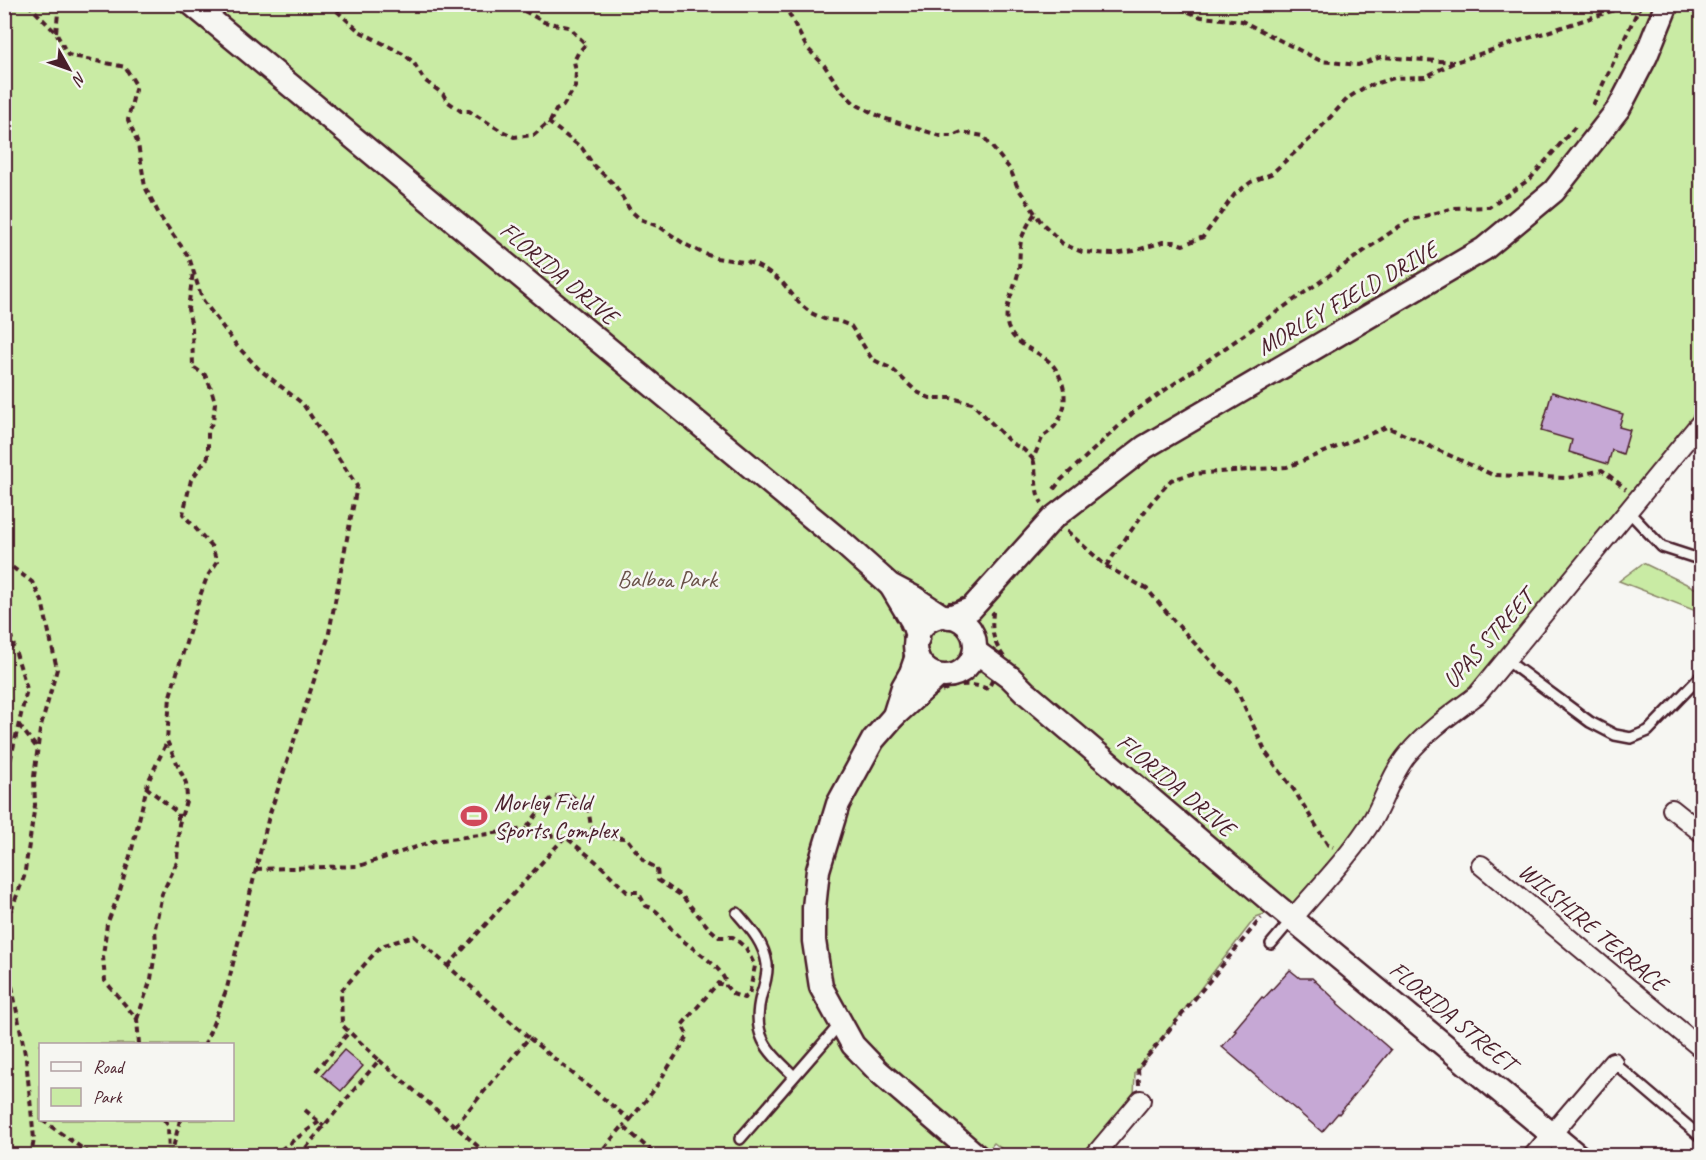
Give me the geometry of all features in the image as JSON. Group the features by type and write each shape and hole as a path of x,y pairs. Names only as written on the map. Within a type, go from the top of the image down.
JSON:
{"street":[{"name":"FLORIDA DRIVE","path":"192,4 890,585 946,616"},
{"name":"MORLEY FIELD DRIVE","path":"946,616 970,609 1053,518 1145,447 1484,249 1554,191 1619,108 1646,56 1667,4"},
{"name":"UPAS STREET","path":"1293,918 1348,854 1373,818 1389,784 1407,755 1441,722 1477,695 1701,421"},
{"name":"MORLEY FIELD DRIVE","path":"974,643 995,592 996,583"},
{"name":"FLORIDA DRIVE","path":"890,585 912,621 917,647"},
{"path":"894,716 903,687 911,672 921,630 931,619 946,616 957,618 968,627 974,643 965,668 947,675 894,716 873,740 838,804 818,870 814,908 814,941 821,987 852,1044 878,1071 977,1155"},
{"name":"FLORIDA DRIVE","path":"974,643 1024,692 1293,918"},
{"path":"917,647 921,664 947,675"},
{"name":"FLORIDA DRIVE","path":"947,675 978,673 1024,692"},
{"path":"1672,808 1701,833"},
{"name":"WILSHIRE TERRACE","path":"1481,864 1701,1050"},
{"name":"FLORIDA STREET","path":"1293,918 1578,1155"},
{"path":"1533,1155 1613,1062"},
{"path":"1094,1155 1141,1100"}],"lane":[{"path":"1634,504 1662,547 1701,560"},
{"path":"1506,660 1590,722 1615,735 1631,738 1648,731 1701,675"},
{"path":"737,912 759,941 768,967 757,1014 762,1041 773,1056 794,1076"},
{"path":"1271,944 1293,918"},
{"path":"741,1139 840,1024"},
{"path":"1613,1062 1701,1138"}],"path":[{"path":"28,4 56,33 68,55 125,67 136,85 128,120 138,144 145,187 161,218 189,257 202,299 237,346 259,369 303,404 357,486 328,638 269,816 227,988 205,1043"},
{"path":"56,33 59,4"},
{"path":"329,4 359,31 405,55 414,63 424,80 461,111 469,111 514,136 526,137 534,135 551,120 556,110 563,106 575,87 574,61 578,52 586,44 568,27 544,22 512,4"},
{"path":"784,4 807,48 824,65 841,90 855,104 883,118 941,136 952,136 962,132 983,135 1010,169 1018,188 1047,230 1063,244 1082,252 1113,254 1134,251 1163,242 1183,245 1203,237 1235,194 1251,182 1271,174 1312,137 1347,98 1374,83 1394,78 1425,77 1455,62 1634,4"},
{"path":"1169,4 1201,17 1242,21 1321,61 1358,65 1382,57 1455,62"},
{"path":"1592,109 1641,4"},
{"path":"548,122 582,148 594,166 615,185 630,210 640,219 660,226 683,243 702,253 716,258 751,263 763,269 782,282 805,309 824,319 851,326 872,359 892,369 917,392 930,399 951,398 972,403 1011,443 1023,449 1033,459 1037,495 1044,505 1062,480 1135,411 1407,221 1454,208 1489,207 1530,179 1576,126"},
{"path":"1033,459 1043,436 1050,432 1059,420 1065,398 1057,368 1046,357 1019,341 1009,329 1007,321 1008,305 1019,267 1020,244 1028,223 1035,213"},
{"path":"137,1019 105,981 103,956 107,924 119,894 132,849 146,788 167,741 170,696 200,596 207,577 217,562 212,547 183,514 191,480 208,457 208,431 213,421 215,403 205,375 193,367 192,327 188,309 194,272"},
{"path":"1106,566 1150,504 1171,480 1191,474 1287,467 1387,427 1493,475 1568,478 1602,470 1634,504"},
{"path":"1053,518 1106,566 1147,589 1236,688 1266,753 1294,790 1328,845 1348,854"},
{"path":"4,561 32,582 42,601 57,669 44,713 38,749 34,777 35,805 24,877 4,928"},
{"path":"4,584 4,590"},
{"path":"993,613 992,632 995,645 1004,657"},
{"path":"4,614 27,689 4,787"},
{"path":"4,635 15,650"},
{"path":"19,725 38,749"},
{"path":"167,741 186,783 187,798 179,824"},
{"path":"139,1043 137,1019 151,979 156,946 154,928 162,894 177,862 179,824 178,813 146,788"},
{"path":"256,869 359,866 434,841 526,829 540,835 564,838 599,864 627,892 638,892 646,906 654,908 676,934 717,968 732,994 744,998 749,995 755,966 746,948 733,937 719,937 708,927 682,896 658,880 657,868 645,862 626,838 601,837 591,827 588,807 570,795 553,797 526,829"},
{"path":"448,966 564,838"},
{"path":"1141,1100 1138,1068 1273,903"},
{"path":"489,1155 379,1060 342,1024 341,991 381,946 414,936 529,1038 630,1120"},
{"path":"4,945 26,1059 34,1139 31,1155"},
{"path":"597,1155 654,1090 688,1036 682,1025 718,983 726,986"},
{"path":"316,1071 350,1031"},
{"path":"455,1126 529,1038"},
{"path":"299,1155 379,1060"},
{"path":"305,1110 324,1126"},
{"path":"31,1112 39,1118"},
{"path":"44,1121 93,1155"},
{"path":"165,1121 168,1125 170,1155"},
{"path":"170,1155 179,1121"},
{"path":"272,1155 319,1122"},
{"path":"623,1126 657,1155"}],"green space":[{"name":"Balboa Park","path":"5,5 1701,5 1701,412 1299,902 1256,917 1135,1073 1134,1096 1081,1155 1010,1155 994,1143 983,1156 5,1156"},
{"path":"1643,563 1701,591 1701,613 1619,581"}],"building":[{"path":"1552,392 1623,414 1619,427 1630,430 1623,454 1612,450 1608,464 1569,452 1572,440 1541,431"},
{"path":"1290,970 1300,978 1312,978 1391,1050 1322,1132 1222,1047 1262,997 1264,998"},
{"path":"344,1050 363,1066 341,1091 322,1075"}],"place":[{"name":"Morley Field Sports Complex","path":"474,816"}]}
